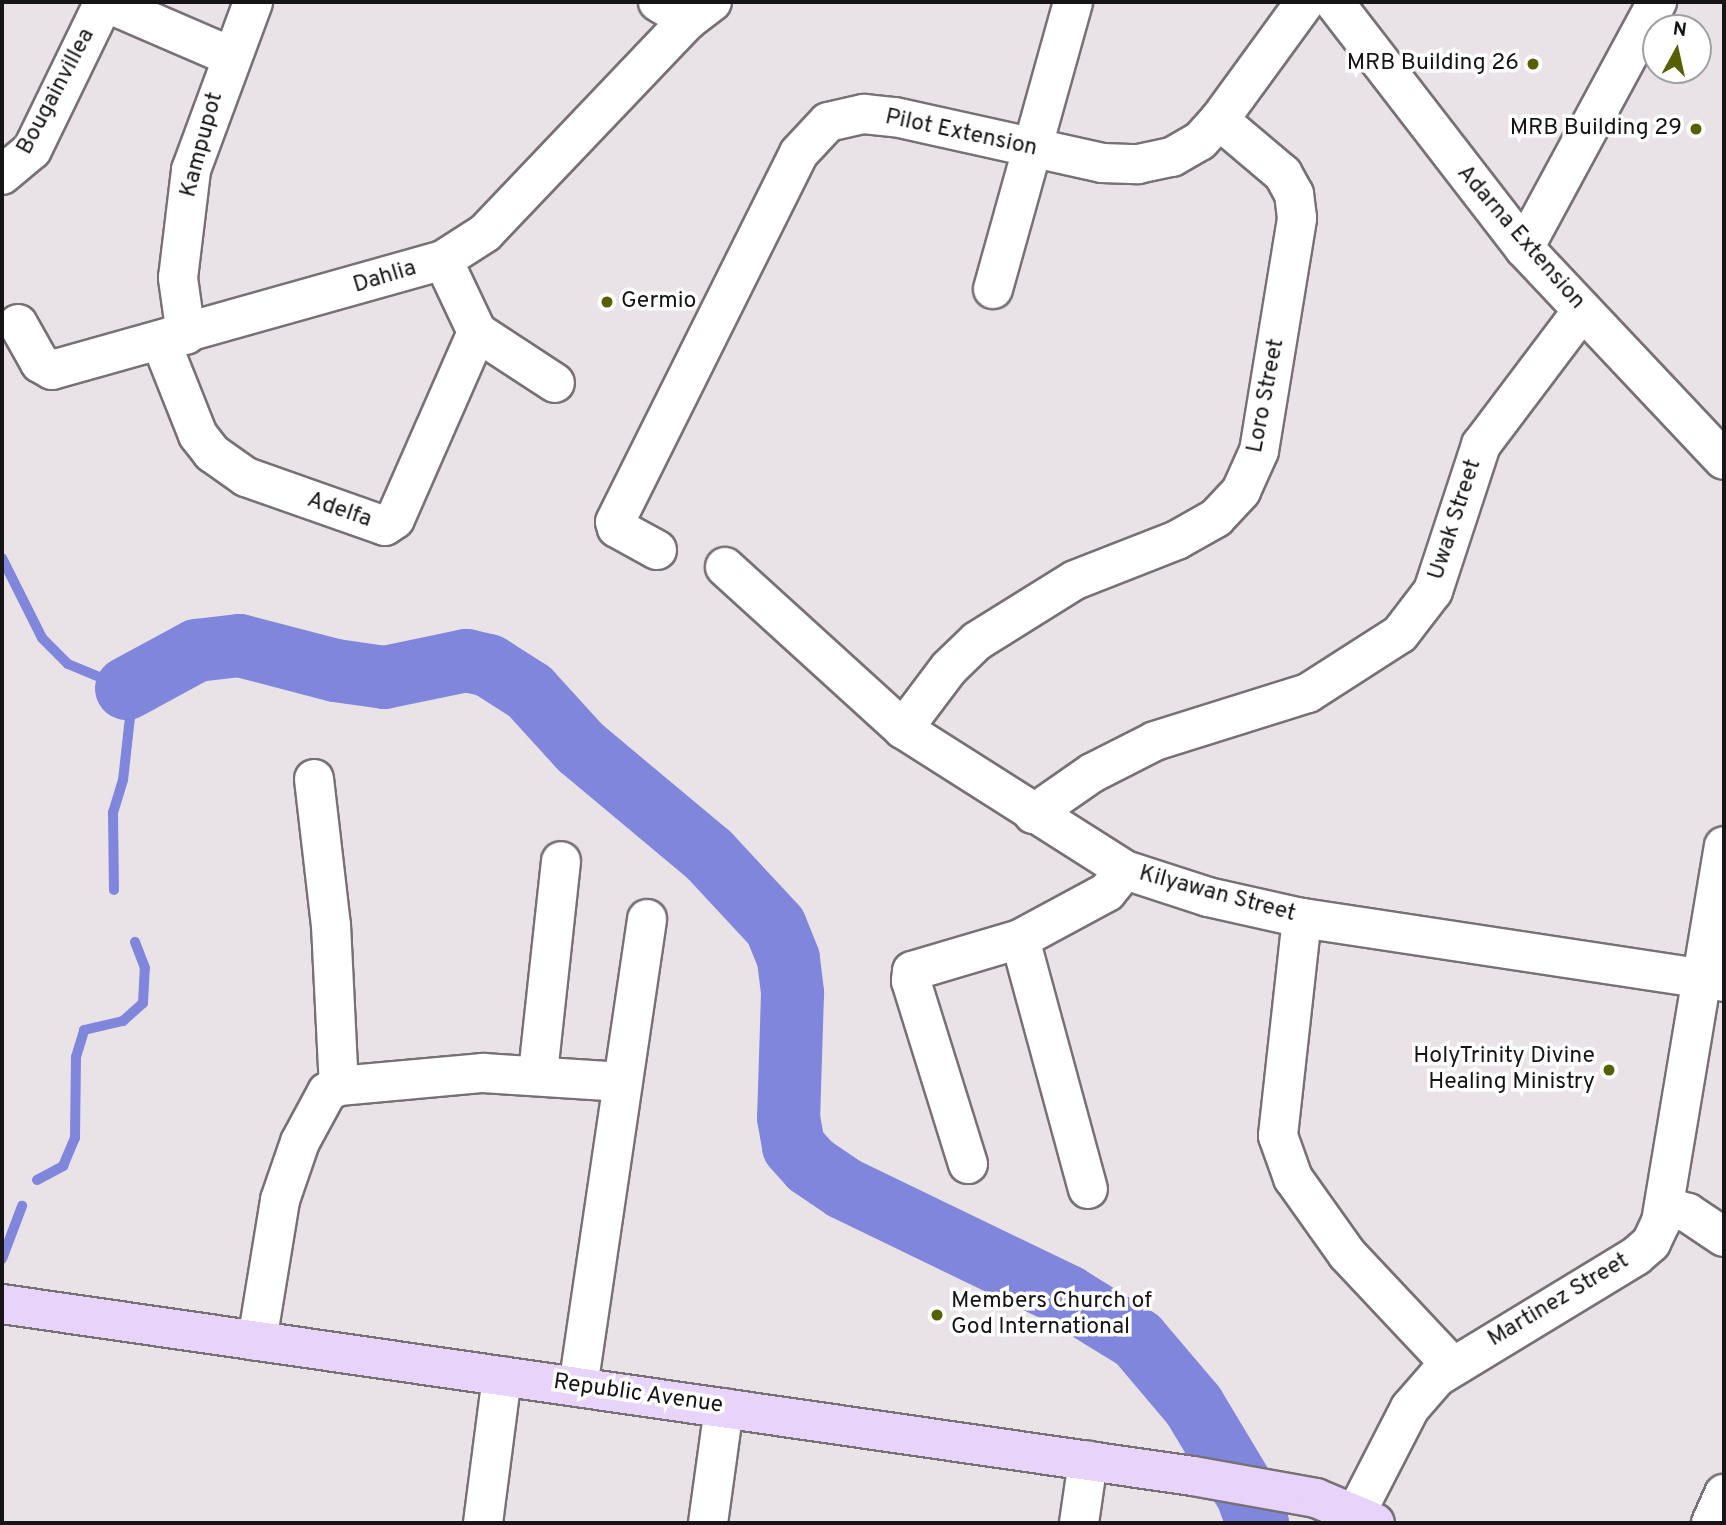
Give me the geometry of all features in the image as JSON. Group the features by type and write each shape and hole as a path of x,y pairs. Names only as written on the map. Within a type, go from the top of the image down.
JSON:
{"main road":[{"name":"Republic Avenue","path":"2,1304 1193,1476 1316,1498 1365,1518"}],"street":[{"path":"104,2 230,56"},
{"name":"Bougainvillea","path":"2,175 32,150 104,2"},
{"name":"Kampupot","path":"173,338 187,194 197,150 230,56 253,2"},
{"path":"993,289 1073,2"},
{"name":"Pilot Extension","path":"657,550 617,528 615,522 799,153 828,122 864,114 895,117 1031,150 1102,163 1138,164 1172,157 1200,142 1219,120 1305,2"},
{"name":"Adarna Extension","path":"1334,2 1524,248 1724,460"},
{"path":"1524,248 1657,2"},
{"name":"Dahlia","path":"18,324 40,363 52,370 443,260 485,233 686,8"},
{"name":"Loro Street","path":"903,729 948,668 977,641 1075,580 1177,540 1216,518 1241,491 1259,451 1297,218 1294,194 1283,173 1219,120"},
{"path":"443,260 477,332 555,383"},
{"name":"Uwak Street","path":"1033,814 1092,773 1155,741 1308,693 1400,634 1433,591 1481,445 1582,311"},
{"name":"Adelfa","path":"173,338 198,435 212,453 246,477 384,526 395,519 477,332"},
{"name":"Kilyawan Street","path":"725,567 903,729 1125,870 1208,897 1302,918 1712,979"},
{"path":"314,779 331,925 339,1086"},
{"name":"Martinez Street","path":"1365,1518 1410,1408 1452,1366 1636,1256 1651,1243 1664,1206 1712,979 1724,846"},
{"path":"538,1073 561,861"},
{"path":"968,1164 911,981 912,971 1020,939 1107,892 1125,870"},
{"path":"1302,918 1278,1136 1293,1178 1348,1254 1452,1366"},
{"path":"578,1387 647,919"},
{"path":"1020,939 1088,1189"},
{"path":"257,1341 275,1225 289,1171 314,1111 327,1092 339,1086 429,1075 538,1073 623,1082"},
{"path":"1664,1206 1688,1213 1724,1237"},
{"path":"482,1523 502,1376"},
{"path":"708,1523 724,1408"},
{"path":"1079,1523 1088,1461"},
{"path":"1711,1523 1724,1494"}],"waterway":[{"path":"2,558 42,638 68,664 126,688 131,708 123,780 113,812 114,890"},
{"path":"126,688 196,650 239,645 335,670 384,677 466,660 488,665 529,691 580,747 709,855 775,926 788,959 792,993 788,1117 793,1146 810,1165 844,1188 1067,1296 1137,1339 1193,1405 1247,1495 1257,1523"},
{"path":"37,1180 63,1166 75,1138 76,1057 84,1030 123,1021 143,1003 145,968 135,942"},
{"path":"2,1259 22,1206"}],"place":[{"name":"MRB Building 26","path":"1533,64"},
{"name":"MRB Building 29","path":"1696,129"},
{"name":"Germio","path":"607,302"},
{"name":"HolyTrinity Divine Healing Ministry","path":"1609,1070"},
{"name":"Members Church of God International","path":"937,1315"}]}
